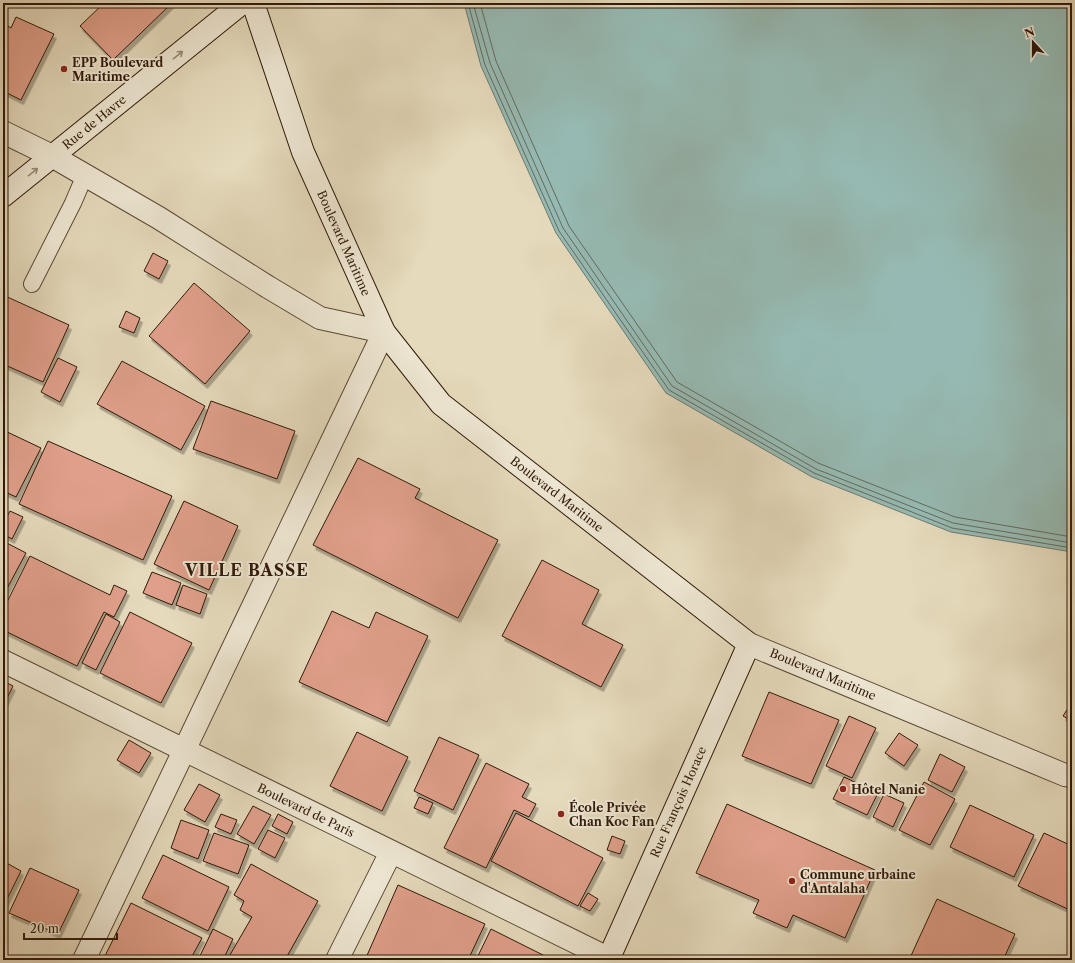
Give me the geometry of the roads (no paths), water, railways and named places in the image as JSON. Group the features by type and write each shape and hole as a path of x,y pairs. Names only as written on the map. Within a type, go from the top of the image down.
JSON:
{"street":[{"name":"Rue de Havre","path":"3,196 242,3"},
{"name":"Boulevard Maritime","path":"253,3 303,152 384,332 441,404 749,644 1065,775 1072,776"},
{"path":"3,132 52,156 160,218 268,287 320,318 384,332 84,960"},
{"name":"Rue François Horace","path":"609,959 749,644"},
{"name":"Boulevard de Paris","path":"3,661 609,959"},
{"path":"337,960 391,852"}],"lane":[{"path":"32,284 73,203 85,175"}],"water":[{"path":"464,3 1072,3 1072,552 951,532 812,477 666,393 556,233 481,66"}],"place":[{"name":"EPP Boulevard Maritime","path":"64,69"},
{"name":"Hôtel Nanie","path":"843,789"},
{"name":"École Privée Chan Koc Fan","path":"561,814"},
{"name":"Commune urbaine d'Antalaha","path":"792,881"}],"district":[{"name":"VILLE BASSE","path":"247,570"}]}
